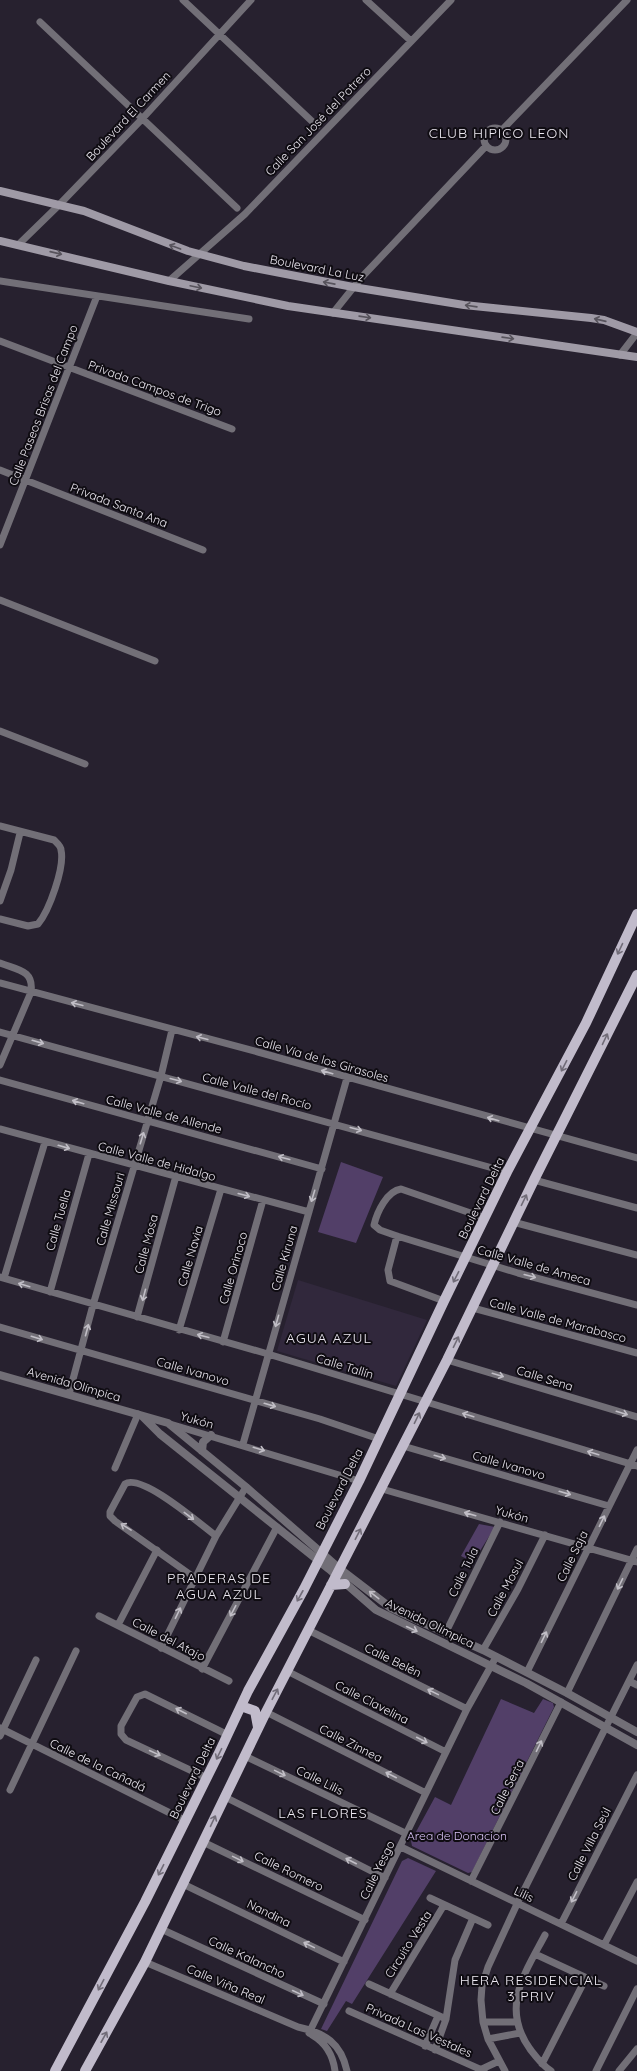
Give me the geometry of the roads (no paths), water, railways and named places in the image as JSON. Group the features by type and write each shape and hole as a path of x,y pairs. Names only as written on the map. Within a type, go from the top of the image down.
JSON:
{"main road":[{"name":"Boulevard La Luz","path":"0,191 89,213 198,254 244,266 353,287 477,307 604,320 637,333"},
{"path":"0,241 168,281 248,298 334,313 637,357"},
{"name":"Boulevard Delta","path":"55,2071 186,1821 241,1706 304,1589 359,1481 507,1172 586,1023 637,914"},
{"path":"85,2071 145,1962 266,1712 447,1360 513,1222 637,975"},
{"path":"331,1585 345,1584"},
{"path":"241,1706 255,1711 258,1729"}],"street":[{"path":"183,0 317,126"},
{"name":"Boulevard El Carmen","path":"18,245 142,119 251,0"},
{"path":"366,0 411,41"},
{"name":"Calle San José del Potrero","path":"168,281 244,214 451,0"},
{"path":"502,130 627,0"},
{"path":"40,22 237,208"},
{"path":"496,128 502,130 506,139 505,144 496,150 486,146 484,140 485,134 490,129 496,128"},
{"path":"334,313 353,287 486,146"},
{"path":"0,281 249,319"},
{"name":"Calle Paseos Brisas del Campo","path":"0,544 97,296"},
{"path":"620,355 637,333"},
{"name":"Privada Campos de Trigo","path":"0,341 232,429"},
{"name":"Privada Santa Ana","path":"0,470 203,550"},
{"path":"0,600 155,661"},
{"path":"0,731 85,764"},
{"path":"0,826 20,833 54,840 58,843 62,852 52,898 38,924 28,926 0,919"},
{"path":"0,901 11,870 20,833"},
{"path":"0,963 24,972 30,976 32,982 31,992 0,1065"},
{"name":"Calle Vía de los Girasoles","path":"0,983 258,1052 637,1158"},
{"name":"Calle Missouri","path":"69,1394 93,1305 161,1076 172,1030"},
{"name":"Calle Valle del Rocío","path":"0,1032 507,1172"},
{"name":"Calle Kiruna","path":"243,1444 254,1400 347,1078"},
{"name":"Calle Valle de Allende","path":"0,1080 322,1168"},
{"name":"Calle Valle de Hidalgo","path":"0,1131 309,1212"},
{"path":"2,1278 45,1142"},
{"name":"Calle Tuella","path":"50,1292 89,1154"},
{"name":"Calle Mosa","path":"137,1317 176,1176"},
{"path":"534,1180 637,1208"},
{"name":"Calle Navia","path":"180,1330 221,1189"},
{"name":"Calle Valle de Ameca","path":"485,1218 404,1190 394,1191 382,1206 374,1224 380,1230 397,1236 493,1265 637,1305"},
{"name":"Calle Orinoco","path":"223,1342 263,1200"},
{"path":"513,1222 637,1255"},
{"path":"397,1236 387,1275 390,1281 444,1301"},
{"name":"Calle Tallín","path":"2,1278 268,1354 633,1465"},
{"name":"Calle Valle de Marabasco","path":"472,1308 637,1353"},
{"name":"Calle Ivanovo","path":"0,1327 320,1419 379,1439"},
{"name":"Calle Sena","path":"447,1360 637,1417"},
{"name":"Avenida Olímpica","path":"0,1375 168,1423 246,1487 338,1573 391,1608 446,1632 527,1672 637,1732"},
{"path":"115,1468 140,1415"},
{"name":"Avenida Olímpica","path":"140,1415 160,1434 277,1527 320,1556"},
{"name":"Yukón","path":"168,1423 243,1444 359,1481"},
{"path":"202,1451 203,1442 211,1436"},
{"name":"Calle Ivanovo","path":"403,1446 609,1506"},
{"name":"Calle Saja","path":"527,1672 609,1506 633,1465 637,1450"},
{"path":"196,1578 110,1516 110,1512 127,1483 137,1482 160,1494 216,1536"},
{"path":"161,1648 216,1536 239,1496 246,1487"},
{"name":"Yukón","path":"382,1489 634,1561"},
{"name":"Calle Tula","path":"446,1632 500,1522"},
{"path":"202,1669 277,1527"},
{"name":"Calle Mosul","path":"483,1650 518,1589 545,1535"},
{"path":"567,1693 634,1561 637,1549"},
{"path":"118,1626 157,1550"},
{"name":"Avenida Olímpica","path":"338,1573 345,1584 376,1610 561,1702 637,1745"},
{"name":"Calle del Atajo","path":"99,1616 229,1682"},
{"name":"Calle Belén","path":"308,1630 468,1709"},
{"path":"10,1790 76,1651"},
{"name":"Calle Yesgo","path":"310,2032 401,1848 446,1752 496,1657"},
{"path":"1,1731 36,1660"},
{"path":"505,2071 488,2039 482,2022 480,2000 482,1986 488,1967 517,1904 548,1845 610,1716 637,1665"},
{"name":"Calle Clavelina","path":"287,1671 446,1752"},
{"path":"629,1681 637,1685"},
{"path":"207,1778 126,1740 122,1737 121,1726 137,1697 145,1694 228,1735"},
{"name":"Calle Serta","path":"471,1881 561,1702"},
{"name":"Calle Zinnea","path":"266,1712 426,1793"},
{"name":"Calle de la Cañadá","path":"1,1731 31,1744 186,1821"},
{"name":"Calle Lilis","path":"245,1756 407,1834"},
{"name":"Calle Villa Seúl","path":"560,1924 637,1775"},
{"path":"225,1797 385,1878"},
{"name":"Calle Romero","path":"203,1842 365,1920"},
{"name":"Lilis","path":"401,1848 637,1961"},
{"path":"604,1945 637,1882"},
{"name":"Nandina","path":"184,1884 344,1962"},
{"path":"430,1898 488,1925"},
{"name":"Circuito Vesta","path":"390,1994 444,1905"},
{"path":"435,2050 446,2020 455,1960 473,1918"},
{"name":"Calle Kalancho","path":"161,1930 324,2004"},
{"path":"545,1935 519,1988 516,2008 517,2022 520,2033 542,2064 551,2071"},
{"path":"535,1954 604,1986"},
{"name":"Calle Viña Real","path":"145,1962 310,2032"},
{"path":"542,2064 586,1978"},
{"path":"369,1984 446,2020"},
{"path":"596,2071 634,2002 637,1989"},
{"name":"Privada Las Vestales","path":"349,2011 482,2070 499,2061"},
{"path":"425,2046 438,2016"},
{"path":"482,2022 517,2022"},
{"path":"310,2032 325,2045 331,2056 335,2071"},
{"path":"310,2032 338,2047 344,2058 347,2071"},
{"path":"488,2039 520,2033"},
{"path":"619,2071 637,2049"}],"district":[{"name":"CLUB HIPICO LEON","path":"499,133"},
{"name":"AGUA AZUL","path":"329,1338"},
{"name":"PRADERAS DE AGUA AZUL","path":"219,1586"},
{"name":"LAS FLORES","path":"323,1813"},
{"name":"HERA RESIDENCIAL 3 PRIV","path":"531,1988"}],"park label":[{"name":"Area de Donacion","path":"457,1835"}]}
